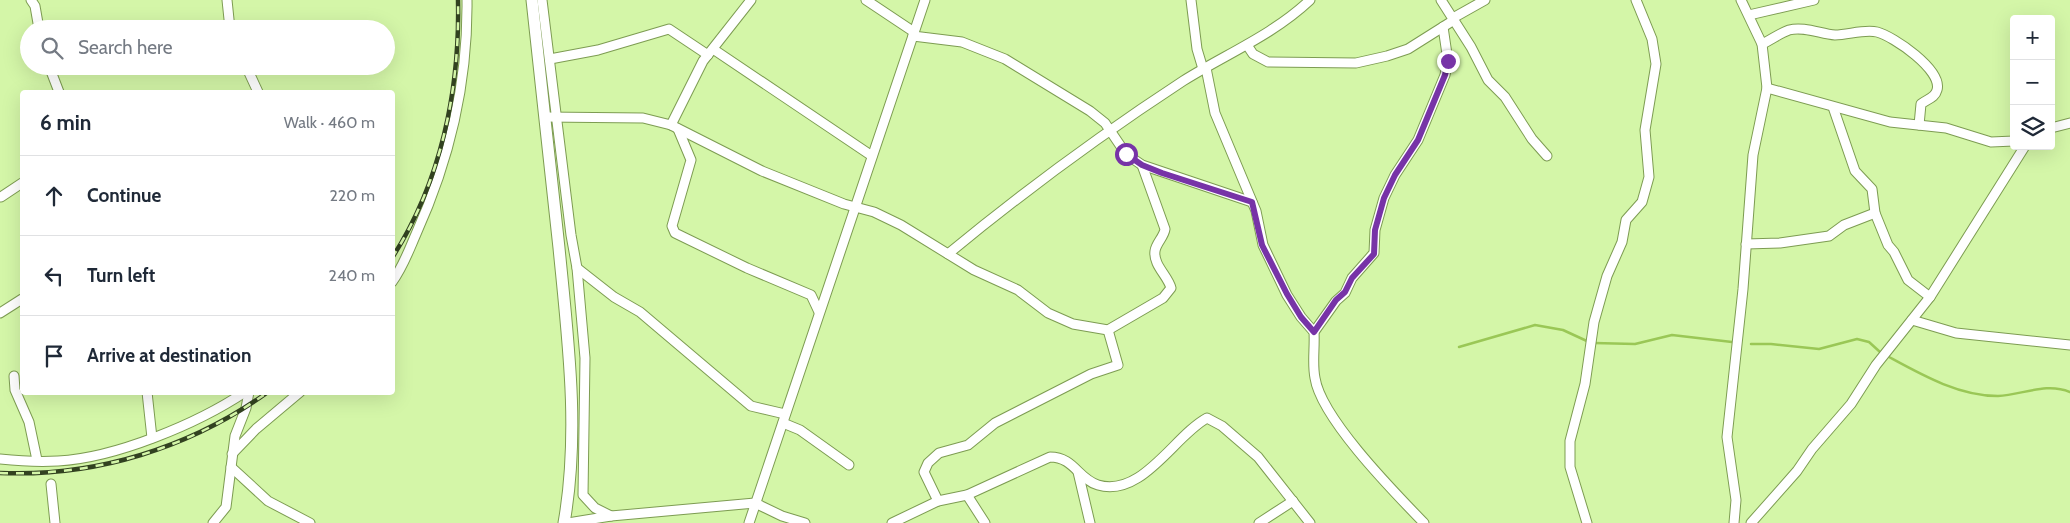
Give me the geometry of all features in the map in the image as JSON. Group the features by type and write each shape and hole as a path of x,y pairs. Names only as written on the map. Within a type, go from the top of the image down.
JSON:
{"main road":[{"path":"532,0 566,317 571,387 571,459 564,523"}],"street":[{"path":"31,0 35,6 37,20"},
{"path":"227,0 229,20"},
{"path":"395,277 403,265 432,200 448,153 462,83 467,38 467,0"},
{"path":"542,0 558,118 570,235 577,268 585,358 583,495 595,508 611,516"},
{"path":"751,0 693,78 674,127 691,160 672,226 675,234 811,295 819,312"},
{"path":"866,0 913,34 962,42 1005,59 1090,111 1110,131 1126,154 1142,165 1252,202"},
{"path":"749,523 925,0"},
{"path":"1191,0 1197,49 1205,69 1211,99 1220,128 1252,202 1262,245 1287,294 1301,317 1314,332"},
{"path":"948,254 1031,188 1110,131 1205,69 1248,45 1294,15 1310,0"},
{"path":"1441,0 1454,19 1488,80 1505,97 1532,139 1547,156"},
{"path":"1248,45 1254,54 1268,62 1356,64 1408,48 1485,0"},
{"path":"1587,523 1570,467 1570,441 1584,384 1594,322 1607,276 1622,242 1626,220 1642,202 1649,177 1645,130 1656,64 1652,39 1636,0"},
{"path":"1734,523 1736,500 1727,438 1743,289 1752,155 1767,88 1762,44 1747,8 1741,0"},
{"path":"1747,8 1814,0"},
{"path":"1424,523 1384,480 1326,407 1315,379 1314,332 1336,300 1345,292 1352,278 1374,254 1375,230 1384,198 1395,175 1418,140 1445,75 1448,61 1443,27"},
{"path":"550,59 598,50 668,29 711,52 839,132 872,156"},
{"path":"1762,44 1789,30 1797,29 1836,35 1875,32 1887,36 1920,60 1935,76 1938,87 1936,94 1921,104 1919,125"},
{"path":"52,75 58,90"},
{"path":"250,75 257,90"},
{"path":"1767,88 1890,122 1946,128 1991,142 2010,141"},
{"path":"1834,107 1855,171 1872,190 1875,213 1903,273 1908,280 1930,297"},
{"path":"545,117 643,118 674,127 762,171 874,212 901,225 974,270 1018,290 1048,313 1074,324 1108,330 1163,298 1171,288 1159,268 1155,255 1155,249 1165,229 1142,165"},
{"path":"2055,127 2070,124"},
{"path":"1751,523 1797,471 1812,448 1852,404 1876,365 1930,297 2022,150"},
{"path":"1,197 20,184"},
{"path":"1746,244 1780,243 1829,236 1844,225 1875,213"},
{"path":"577,268 614,297 640,312 751,406 784,418 849,466"},
{"path":"0,313 20,299"},
{"path":"1912,320 1956,333 2070,345"},
{"path":"938,501 925,476 925,468 932,458 939,453 968,445 995,423 1091,374 1118,365 1108,330"},
{"path":"14,376 16,390 29,422 37,460"},
{"path":"147,395 152,438"},
{"path":"0,459 59,461 83,458 152,438 208,414 239,395"},
{"path":"213,523 226,507 236,429 246,408 248,395"},
{"path":"232,454 256,429 296,395"},
{"path":"892,523 938,501 967,495 1050,456 1061,458 1077,467 1084,477 1098,485 1131,483 1207,418 1222,426 1258,457 1310,523"},
{"path":"231,467 268,501 310,523"},
{"path":"1077,467 1090,523"},
{"path":"51,484 55,523"},
{"path":"967,495 985,523"},
{"path":"1259,523 1293,501"},
{"path":"568,523 611,516 755,503 782,516 805,523"}],"waterway":[{"path":"1459,347 1535,325 1563,330 1589,342"},
{"path":"1594,343 1635,344 1672,335 1732,342"},
{"path":"1751,344 1819,349 1857,339 1869,342 1880,352"},
{"path":"1889,357 1941,383 1983,395 1998,396 2052,388 2070,392"}],"railway":[{"path":"395,253 409,229 423,198 435,167 444,134 455,68 458,0"},
{"path":"0,473 36,473 71,470 141,455 207,429 264,395"}],"route":[{"path":"1126,154 1132,160 1162,173 1252,202 1256,211 1262,245 1287,294 1301,317 1314,332 1336,300 1341,298 1355,274 1374,254 1375,230 1384,198 1395,175 1418,140 1445,75 1448,61"}]}
